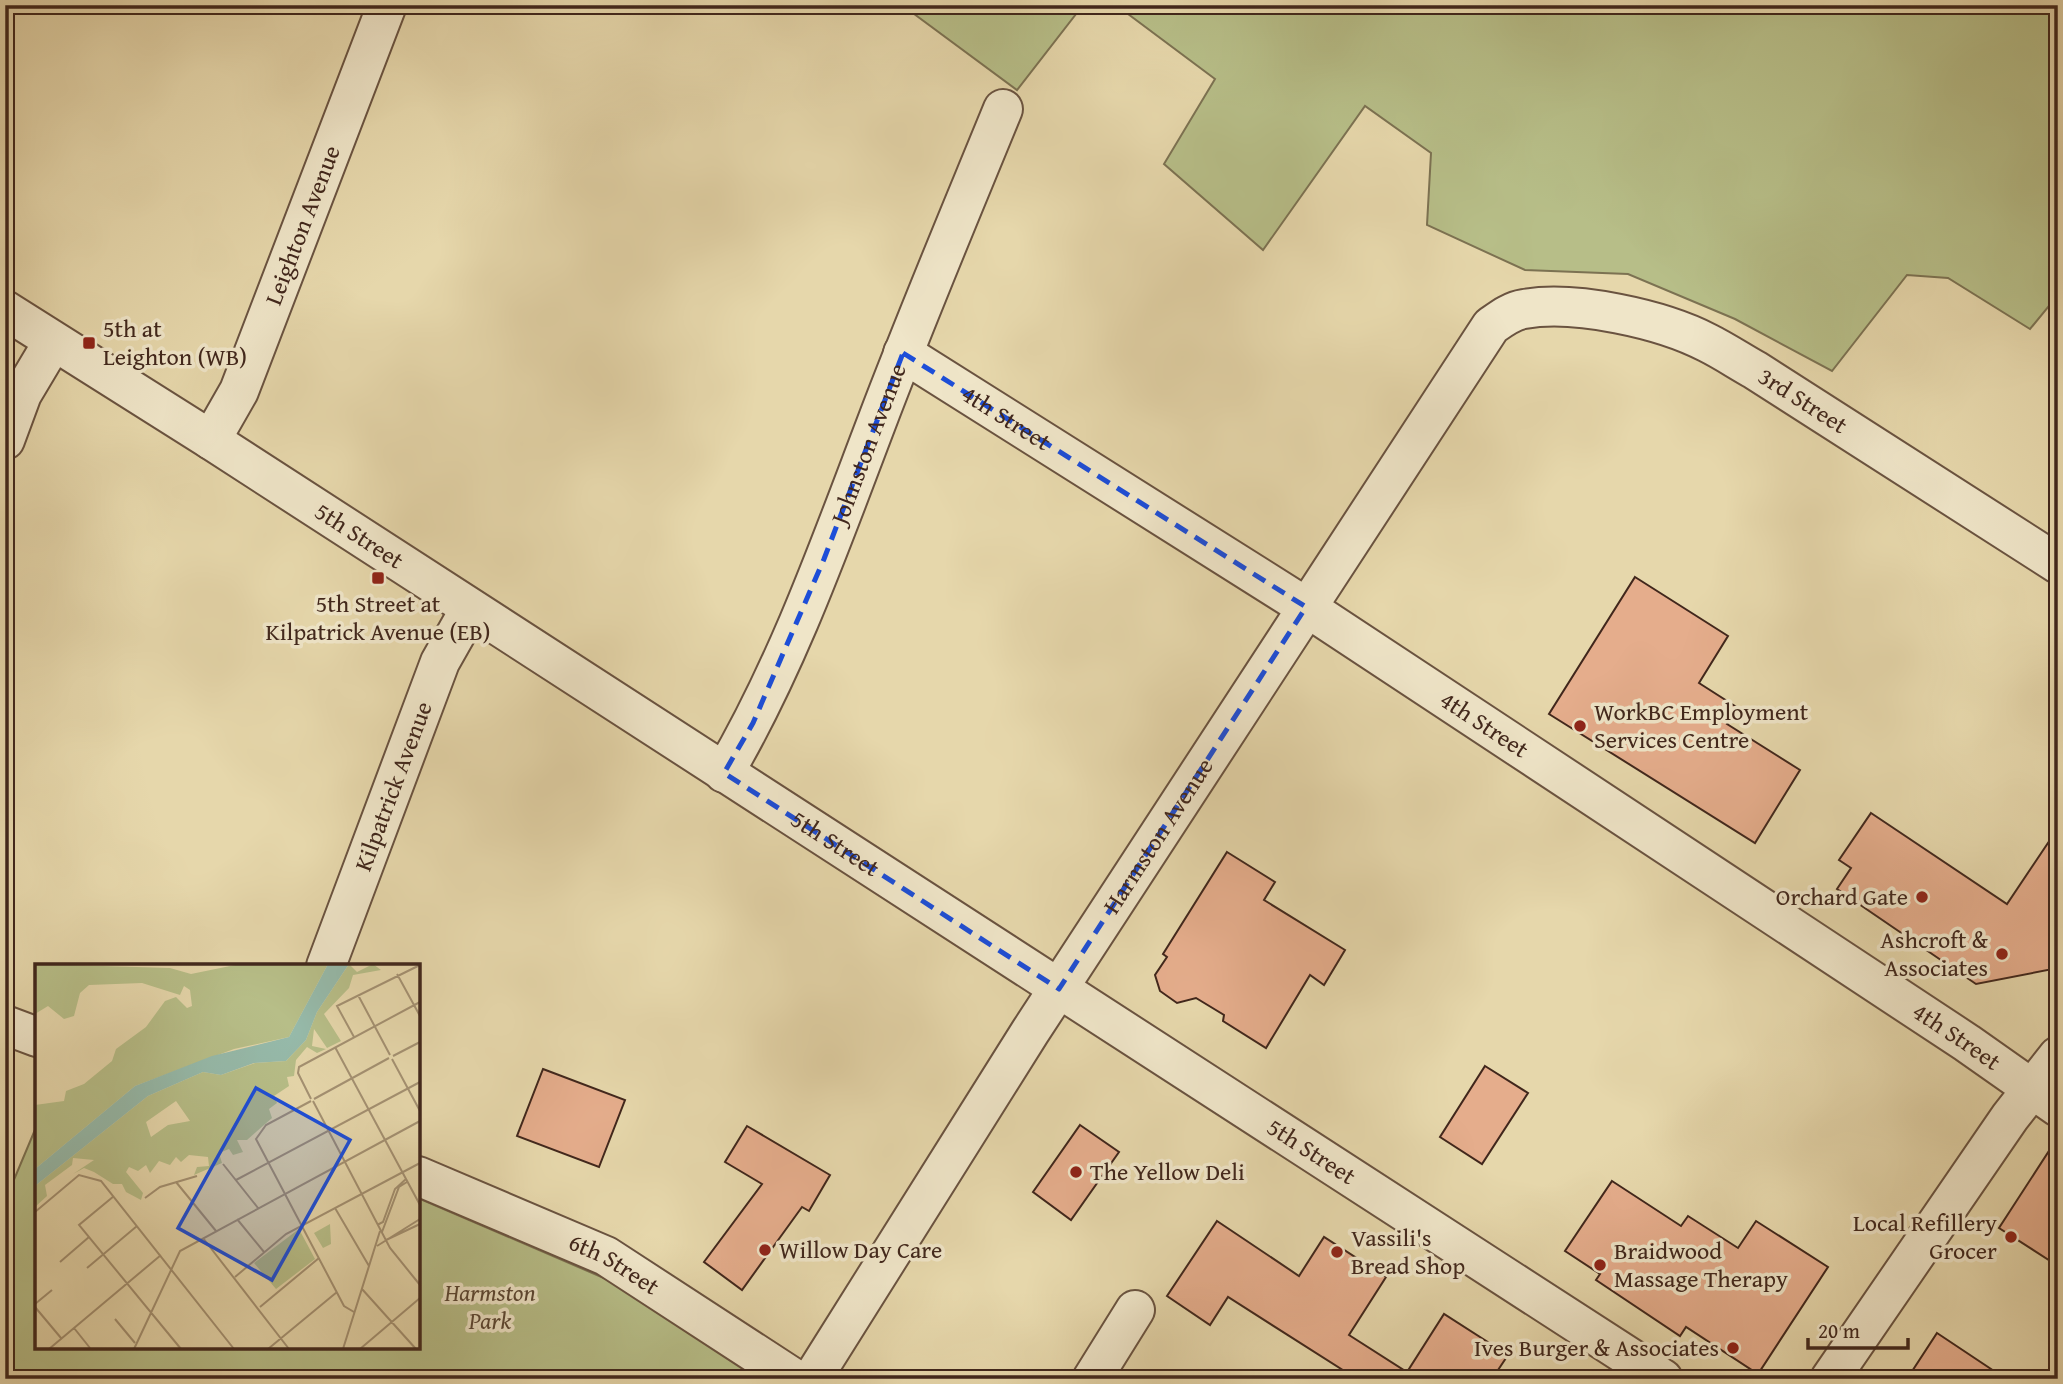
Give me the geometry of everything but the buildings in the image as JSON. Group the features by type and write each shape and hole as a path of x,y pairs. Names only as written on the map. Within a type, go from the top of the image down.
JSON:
{"street":[{"name":"Leighton Avenue","path":"211,440 239,391 387,5"},
{"name":"Johnston Avenue","path":"724,773 753,723 824,559 903,353 1003,109"},
{"name":"3rd Street","path":"1523,309 1559,308 1607,312 1648,320 1707,342 2058,564"},
{"name":"Harmston Avenue","path":"812,1379 1059,989 1491,326 1506,315 1523,309"},
{"name":"5th Street","path":"5,310 211,440 1663,1379"},
{"path":"5,440 22,394 53,342"},
{"name":"4th Street","path":"903,353 1306,607 1967,1043 2044,1099"},
{"name":"Kilpatrick Avenue","path":"327,964 440,662 470,609"},
{"path":"5,1025 35,1036"},
{"path":"1829,1379 2010,1117 2044,1099 2058,1056"},
{"name":"6th Street","path":"420,1177 606,1256 795,1379"},
{"path":"1092,1379 1135,1310"}],"highlighted area":[{"path":"903,353 1306,607 1059,989 724,773 753,723 824,559"}],"green space":[{"path":"902,5 1083,5 1017,90"},
{"path":"1116,5 2058,5 2058,295 2030,329 1948,278 1907,275 1832,371 1735,319 1628,274 1525,270 1427,225 1431,153 1365,106 1263,250 1164,164 1215,79"},
{"name":"Harmston Park","path":"35,1130 35,1349 420,1349 420,1199 627,1288 742,1364 751,1379 5,1379 5,1201"}],"place":[{"name":"5th at Leighton (WB)","path":"89,343"},
{"name":"5th Street at Kilpatrick Avenue (EB)","path":"378,578"},
{"name":"WorkBC Employment Services Centre","path":"1580,726"},
{"name":"Orchard Gate","path":"1922,897"},
{"name":"Ashcroft & Associates","path":"2002,954"},
{"name":"The Yellow Deli","path":"1076,1172"},
{"name":"Local Refillery Grocer","path":"2011,1237"},
{"name":"Willow Day Care","path":"765,1250"},
{"name":"Vassili's Bread Shop","path":"1337,1252"},
{"name":"Braidwood Massage Therapy","path":"1600,1265"},
{"name":"Ives Burger & Associates","path":"1733,1348"}]}
